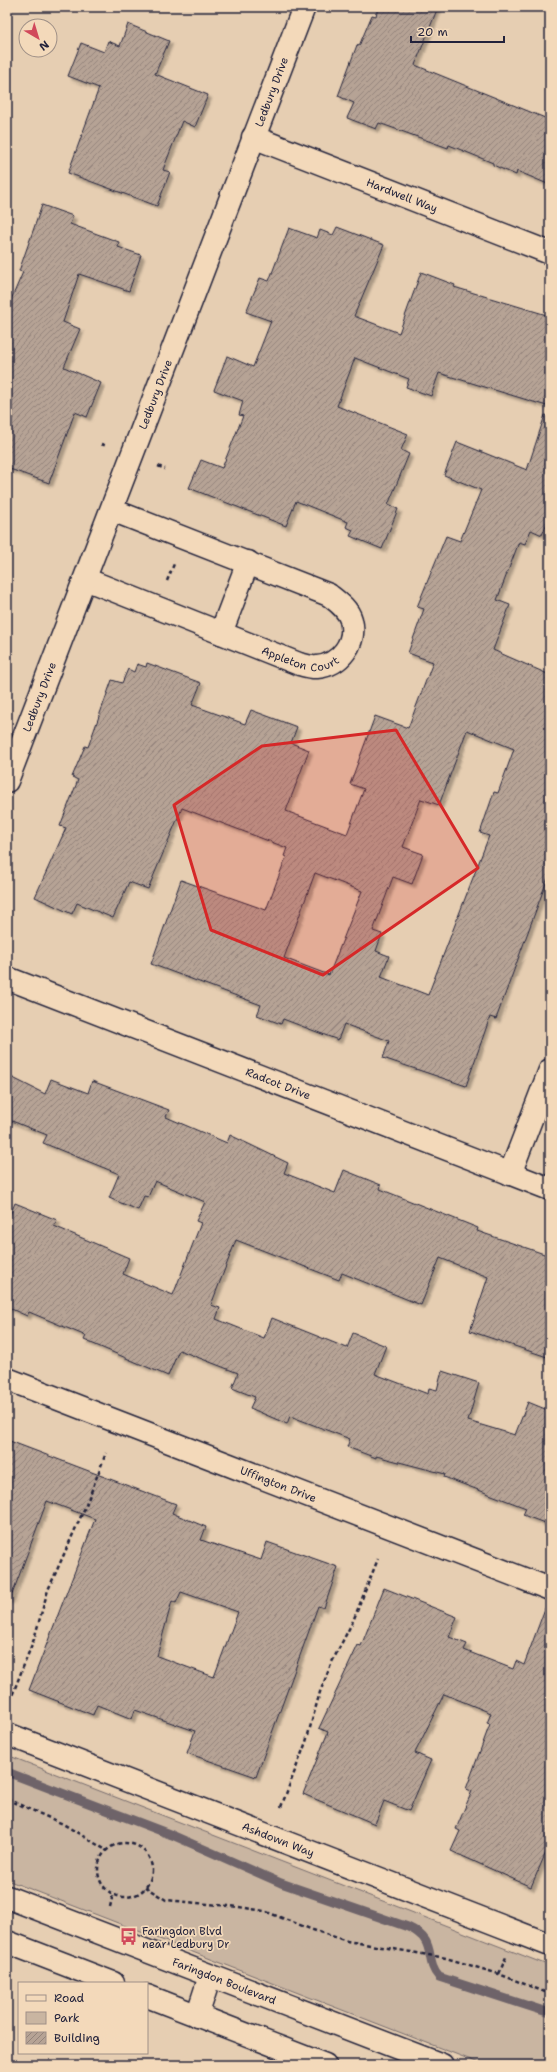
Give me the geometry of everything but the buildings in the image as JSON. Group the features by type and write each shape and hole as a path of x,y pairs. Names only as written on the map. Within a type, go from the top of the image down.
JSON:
{"street":[{"name":"Ledbury Drive","path":"7,781 304,7"},
{"name":"Hardwell Way","path":"253,137 550,254"},
{"name":"Appleton Court","path":"84,579 299,664 317,667 333,663 346,652 352,636 351,620 343,605 329,595 112,510"},
{"path":"221,633 248,562"},
{"name":"Radcot Drive","path":"7,978 550,1189"},
{"path":"510,1174 550,1070"},
{"name":"Uffington Drive","path":"7,1379 550,1589"},
{"name":"Ashdown Way","path":"7,1734 550,1945"},
{"name":"Faringdon Boulevard","path":"7,1897 442,2065"},
{"path":"7,1942 110,1982"},
{"path":"197,2016 210,1976"},
{"path":"148,1996 325,2065"}],"path":[{"path":"157,608 184,538"},
{"path":"10,1701 34,1639 48,1590 86,1505 106,1453"},
{"path":"281,1806 306,1742 320,1692 332,1662 353,1621 378,1559"},
{"path":"7,1799 63,1824 106,1850"},
{"path":"130,1843 146,1852 152,1870 149,1882 145,1887 135,1895 123,1897 111,1893 106,1889 102,1885 98,1873 99,1860 106,1850 117,1844 130,1843"},
{"path":"145,1887 166,1900 253,1909 279,1916 313,1930 347,1941 419,1952 446,1958 499,1974 550,1994"}],"highlighted area":[{"path":"396,730 478,868 323,975 211,930 174,805 262,746"}],"green space":[{"path":"7,1755 550,1966 550,2065 484,2065 7,1880"}],"waterway":[{"path":"7,1772 172,1835 281,1883 408,1927 418,1932 424,1938 434,1970 439,1977 550,2013"}],"place":[{"name":"Faringdon Blvd near Ledbury Dr","path":"129,1937"}]}
